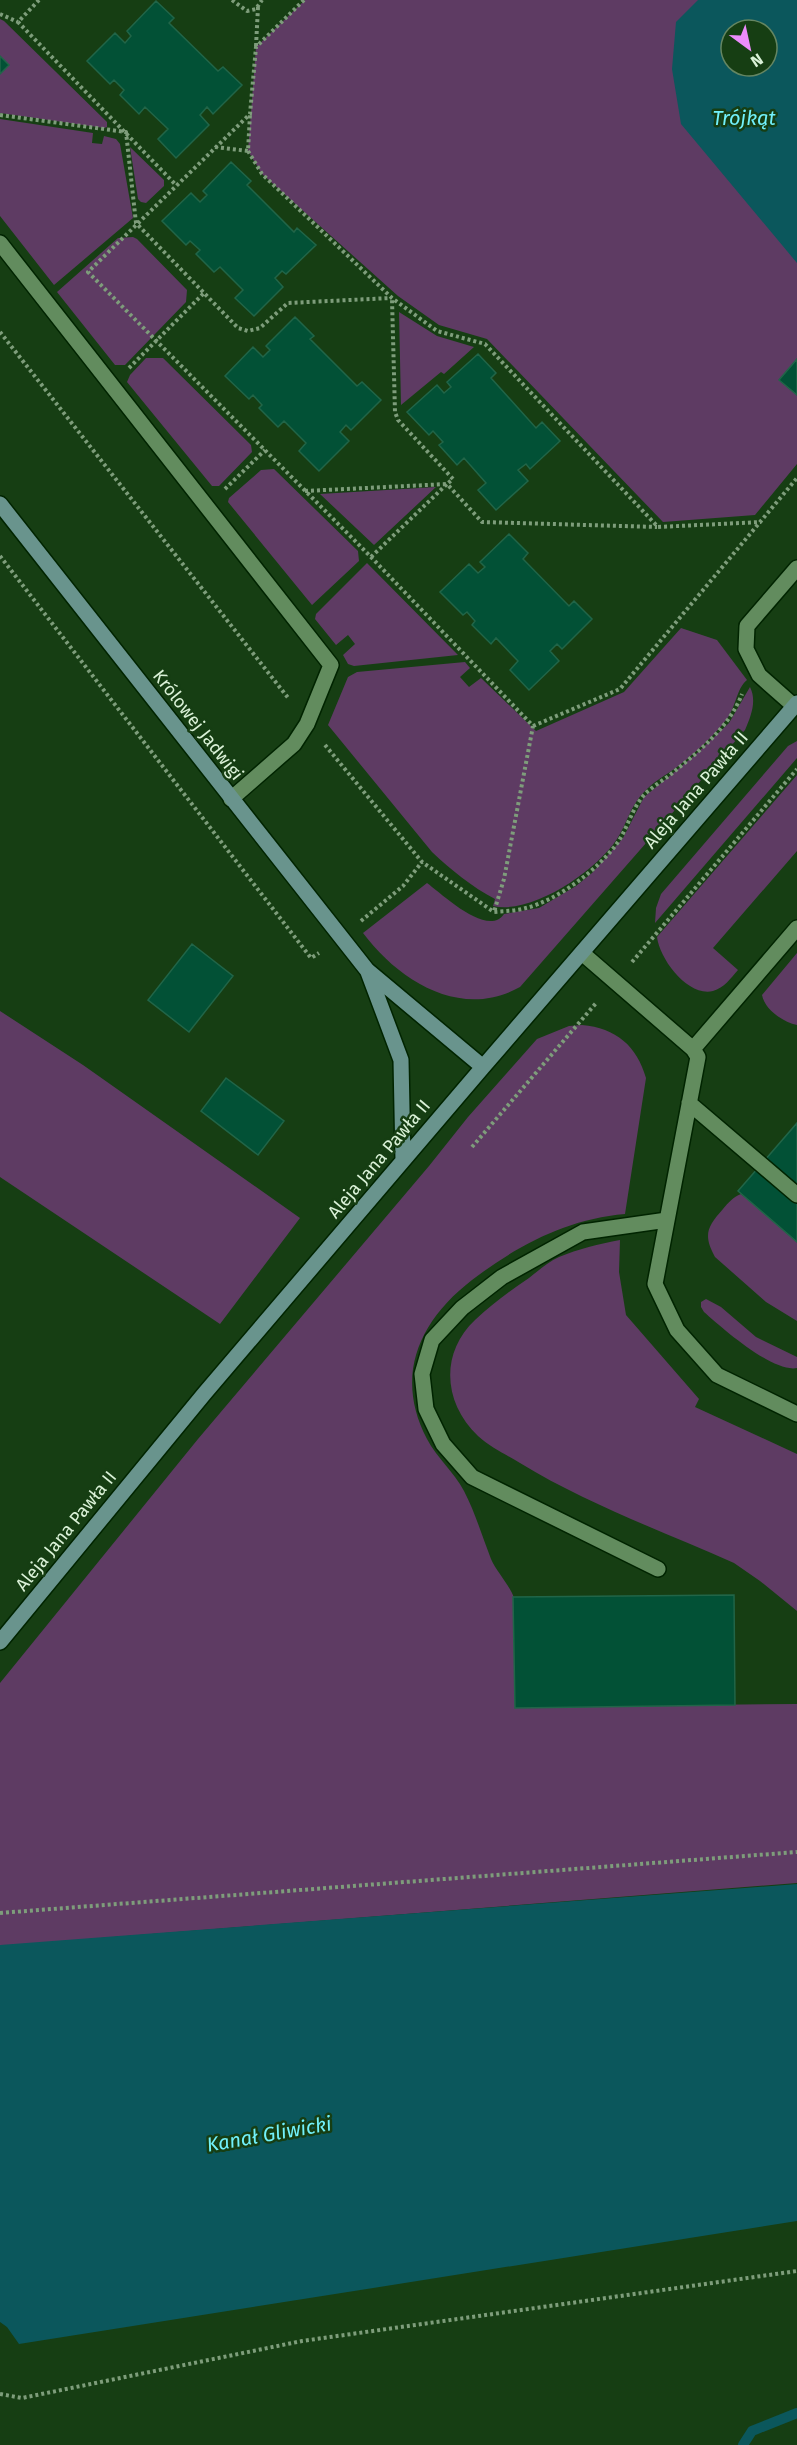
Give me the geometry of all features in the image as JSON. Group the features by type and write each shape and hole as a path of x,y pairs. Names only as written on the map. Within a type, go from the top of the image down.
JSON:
{"main road":[{"name":"Królowej Jadwigi","path":"0,504 367,970 483,1067"},
{"name":"Aleja Jana Pawła II","path":"0,1642 204,1394 796,705"},
{"name":"Królowej Jadwigi","path":"367,970 401,1060 403,1160"}],"lane":[{"path":"0,243 331,665 307,724 294,744 231,799"},
{"name":"Aleja Jana Pawła II","path":"796,705 759,675 746,649 747,626 797,568"},
{"path":"693,1049 797,928"},
{"path":"582,953 693,1049 698,1057 655,1284 677,1330 717,1375 797,1413"},
{"path":"689,1103 797,1196"},
{"path":"658,1569 472,1477 443,1444 426,1409 422,1374 432,1340 462,1308 502,1278 583,1232 667,1220"}],"path":[{"path":"18,22 39,0"},
{"path":"232,0 248,11 258,7"},
{"path":"262,0 258,7 248,151 262,174 392,298 437,330 484,344 658,527"},
{"path":"256,47 304,0"},
{"path":"0,14 18,22 175,184"},
{"path":"250,114 175,184 88,272 371,557 533,726"},
{"path":"0,115 126,132"},
{"path":"126,132 136,223 238,328 248,331 260,328 288,303 392,298"},
{"path":"214,147 248,151"},
{"path":"111,385 204,293"},
{"path":"371,557 453,479 398,420 395,412 392,298"},
{"path":"0,332 307,724 422,862 494,912 534,906 588,873 618,842 645,794 686,762 715,735 730,718 746,687 759,675"},
{"path":"207,506 265,450"},
{"path":"533,726 620,688 797,478"},
{"path":"305,490 447,484 482,522 658,527 760,522"},
{"path":"494,912 504,879 533,726"},
{"path":"472,1147 797,769"},
{"path":"0,1913 797,1852"},
{"path":"0,2394 22,2398 302,2342 797,2271"}],"shaded area":[{"path":"305,0 797,0 797,359 779,380 797,395 797,464 755,515 663,522 487,339 439,325 398,296 262,174 248,151 256,47"},
{"path":"0,19 107,122 107,127 0,113"},
{"path":"0,119 93,133 92,143 102,144 104,136 116,139 120,144 133,218 54,285 0,216"},
{"path":"130,147 164,180 164,186 146,203 138,199"},
{"path":"133,237 187,290 186,302 125,365 115,365 57,292 118,238"},
{"path":"399,312 437,336 474,347 444,374 441,372 401,405"},
{"path":"146,358 163,358 251,445 252,452 219,486 212,486 127,382 130,375"},
{"path":"274,469 358,551 359,561 312,605 228,502 229,498 261,470"},
{"path":"436,487 374,545 320,494"},
{"path":"367,563 458,655 354,666 348,664 343,655 355,644 348,635 336,645 315,619 316,614"},
{"path":"681,628 717,640 747,680 740,688 729,715 697,751 644,792 635,803 617,839 594,864 562,888 526,904 509,907 493,906 495,899 470,884 439,859 328,725 348,677 357,672 465,662 470,668 460,677 469,687 481,678 536,731 624,692"},
{"path":"750,687 753,703 745,730 520,987 498,996 476,999 454,997 433,990 413,980 394,966 363,933 427,883 465,912 487,921 497,920 504,914 539,908 576,886 592,873 623,838 644,797 695,755 729,723"},
{"path":"797,741 797,758 655,923 656,908 661,894 788,746"},
{"path":"797,775 797,851 713,948 738,970 717,990 704,991 694,988 685,983 669,966 657,937"},
{"path":"797,953 797,1025 775,1014 767,1006 762,995"},
{"path":"0,1011 83,1065 300,1218 220,1324 0,1177"},
{"path":"582,1025 605,1030 623,1041 637,1057 646,1078 625,1214 563,1228 525,1245 489,1267 453,1296 438,1313 417,1351 413,1372 413,1393 417,1416 431,1446 464,1491 491,1559 514,1598 515,1707 797,1704 797,1883 0,1946 0,1683 198,1439 468,1117 537,1039 569,1026"},
{"path":"741,1194 797,1239 797,1321 766,1302 715,1257 711,1249 708,1237 710,1226 729,1202"},
{"path":"620,1240 619,1272 626,1315 699,1399 695,1407 797,1454 797,1611 734,1563 598,1504 545,1478 499,1451 478,1436 466,1423 458,1409 452,1393 451,1363 456,1347 475,1320 555,1259 581,1249"},
{"path":"706,1299 721,1307 756,1337 797,1357 797,1368 775,1364 748,1348 704,1312 701,1302"}],"water":[{"name":"Trójkąt","path":"698,0 797,0 797,263 681,124 672,69 676,22"},
{"name":"Kanał Gliwicki","path":"797,1884 797,2221 19,2344 7,2327 0,2322 0,1945"}],"building":[{"path":"156,1 174,18 169,23 218,71 223,67 242,85 213,114 207,107 200,115 209,125 176,158 158,139 168,129 145,107 139,114 120,95 124,90 114,80 110,84 87,61 115,33 125,43 131,36 127,31"},
{"path":"0,56 9,65 0,74"},
{"path":"231,162 251,181 247,185 294,232 297,228 316,245 286,274 282,271 275,278 283,287 254,316 235,298 243,290 220,267 214,272 196,254 200,250 190,241 186,245 162,221 191,193 200,202 207,195 203,191"},
{"path":"295,317 314,336 310,339 357,386 362,382 381,400 351,430 346,425 340,432 349,441 319,471 299,451 306,443 284,421 278,427 259,408 262,405 253,395 249,399 225,376 253,347 263,357 270,350 266,346"},
{"path":"478,354 496,373 491,378 536,428 542,422 560,441 530,469 526,464 518,470 528,481 496,510 478,490 486,483 464,458 457,465 439,445 443,442 433,431 429,435 407,412 437,385 444,393 451,387 447,382"},
{"path":"797,359 797,395 779,380"},
{"path":"509,534 528,553 523,559 569,606 574,601 592,619 562,649 557,644 550,651 559,661 529,690 510,670 518,661 496,638 491,644 472,625 475,621 467,612 463,615 440,592 469,564 478,573 485,567 480,562"},
{"path":"192,944 233,976 189,1032 148,1000"},
{"path":"226,1078 284,1121 258,1155 201,1111"},
{"path":"797,1123 797,1242 738,1191"},
{"path":"734,1595 735,1705 515,1708 513,1597"}],"waterway":[{"path":"743,2445 752,2431 797,2413"}]}
